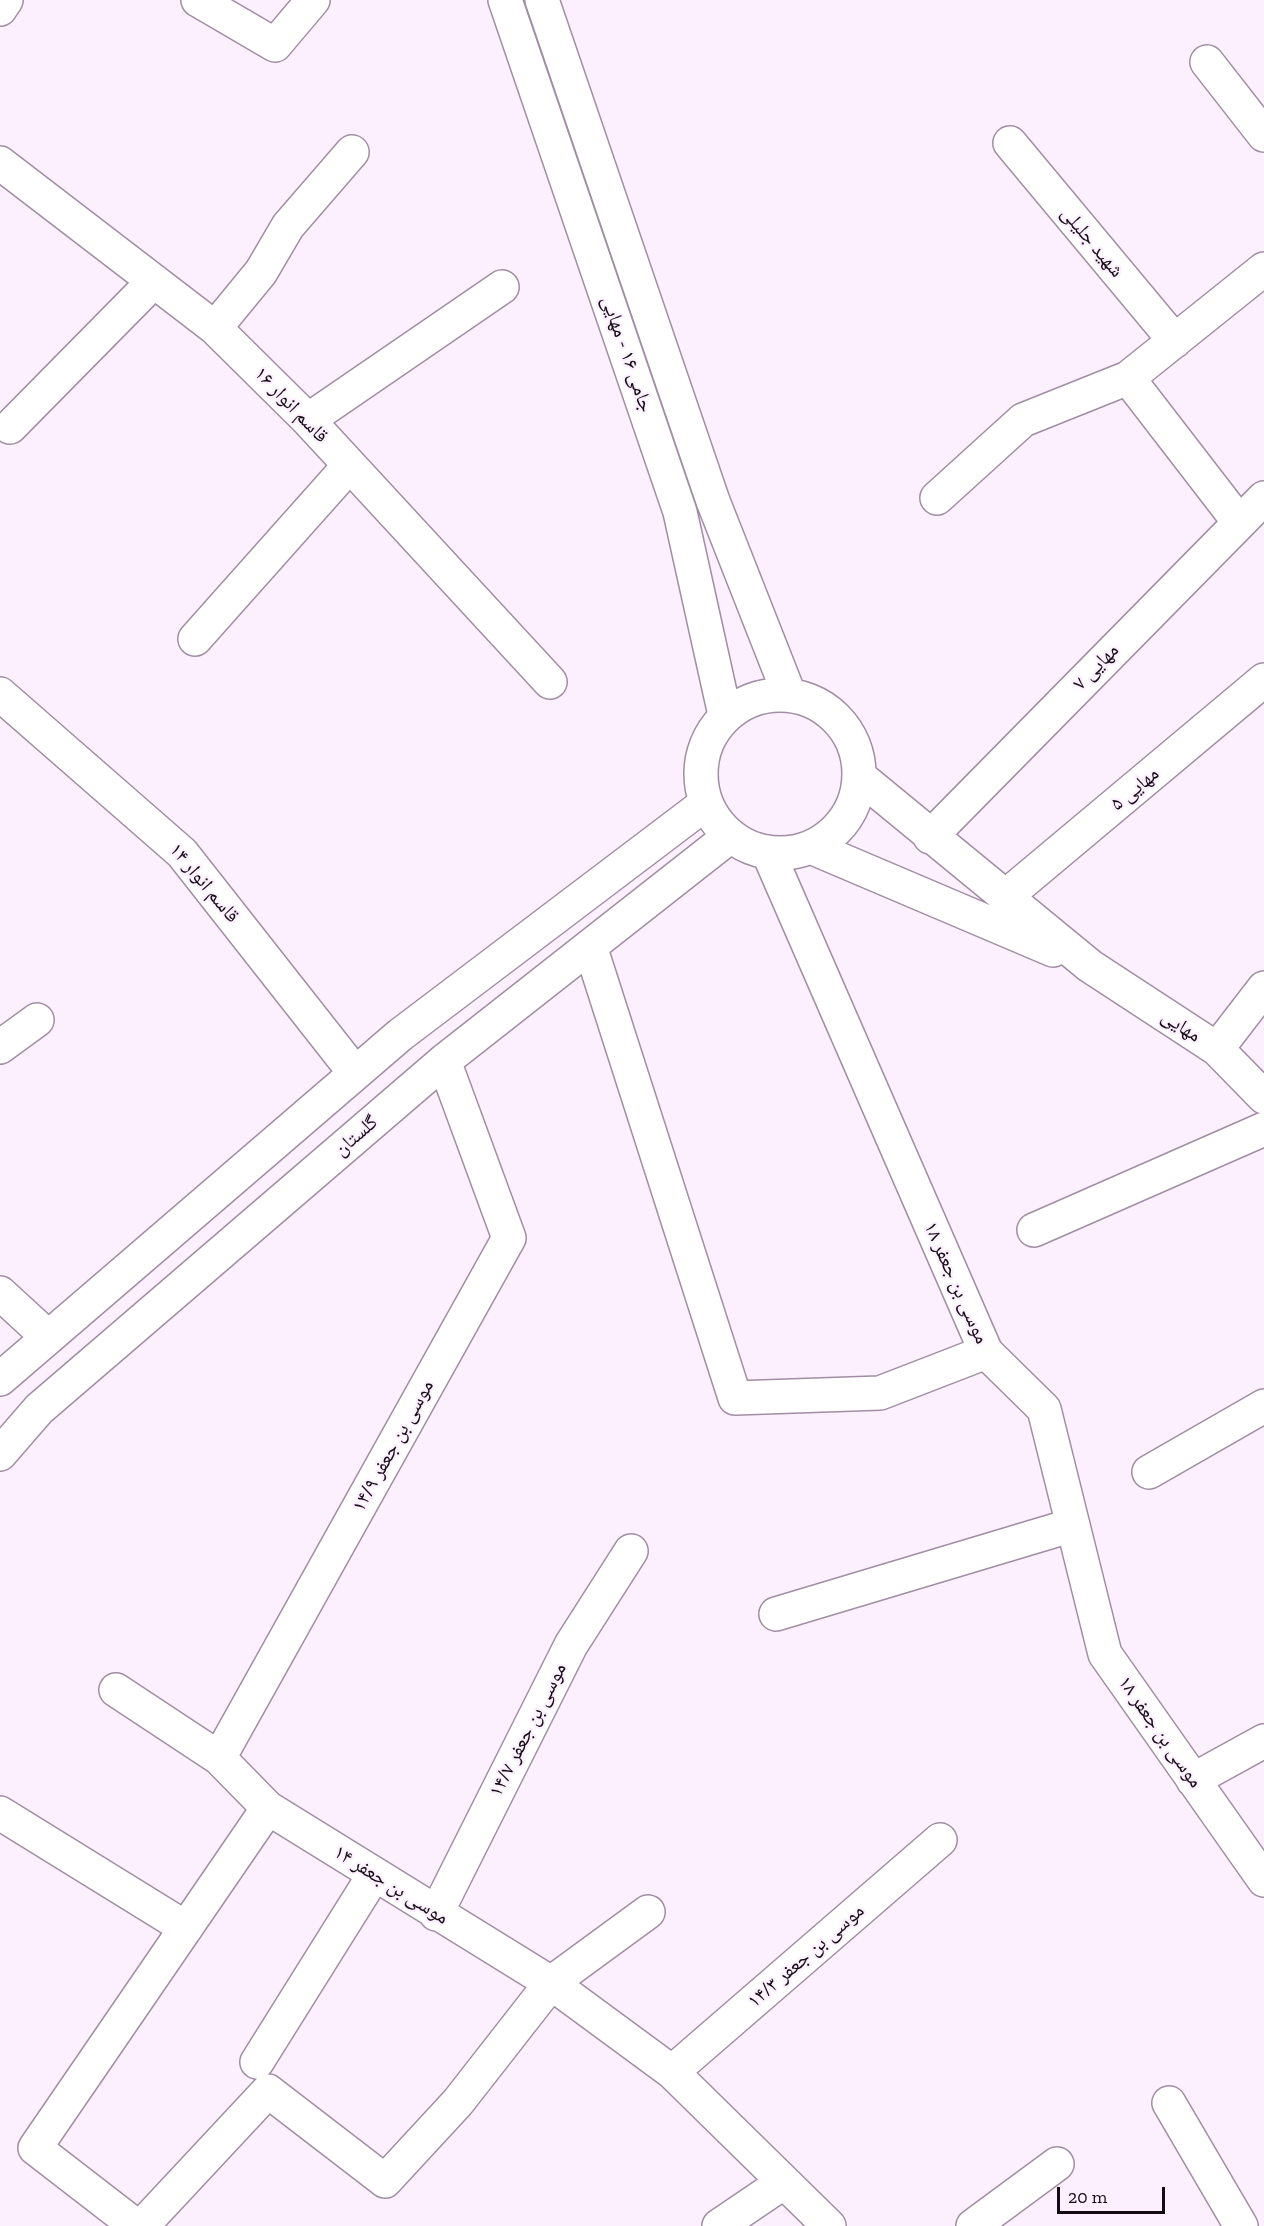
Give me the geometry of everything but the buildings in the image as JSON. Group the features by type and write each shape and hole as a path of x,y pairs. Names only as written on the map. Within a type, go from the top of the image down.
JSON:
{"street":[{"path":"0,9 6,0"},
{"path":"198,0 275,45 313,0"},
{"name":"جامی ۱۶ - مهایی","path":"505,0 680,512 725,715"},
{"name":"جامی ۱۶ - مهایی","path":"542,0 713,501 789,694"},
{"path":"1207,62 1264,135"},
{"name":"شهید جلیلی","path":"1010,143 1175,341"},
{"path":"215,328 261,272 288,226 352,152"},
{"name":"قاسم انوار ۱۶","path":"0,163 215,328 308,420 550,682"},
{"path":"937,498 1023,420 1128,378 1264,269"},
{"path":"10,427 154,281"},
{"path":"308,420 502,287"},
{"path":"1128,378 1239,522"},
{"path":"195,639 349,466"},
{"name":"مهایی ۷","path":"930,837 1264,498"},
{"name":"مهایی ۵","path":"1005,897 1264,680"},
{"name":"قاسم انوار ۱۴","path":"0,694 182,853 355,1073"},
{"path":"789,694 826,708 852,738 860,777 854,806 837,831 813,848 784,854 755,850 729,837 715,821 705,804 700,772 707,741 725,715 754,698 789,694"},
{"path":"860,777 930,837 1090,966"},
{"path":"0,1379 400,1035 705,804"},
{"name":"گلستان","path":"0,1454 39,1409 444,1061 729,837"},
{"path":"813,848 1090,966"},
{"name":"موسی بن جعفر ۱۸","path":"768,852 986,1352 1044,1409 1105,1654 1264,1881"},
{"path":"590,946 735,1398 880,1393 986,1352"},
{"name":"مهایی","path":"1090,966 1217,1049 1264,1097"},
{"path":"1217,1049 1264,988"},
{"path":"0,1047 37,1020"},
{"name":"موسی بن جعفر ۱۴/۹","path":"219,1758 509,1238 444,1061"},
{"path":"1034,1230 1264,1129"},
{"path":"0,1293 48,1337"},
{"path":"1149,1472 1264,1406"},
{"path":"776,1614 1073,1525"},
{"name":"موسی بن جعفر ۱۴/۷","path":"436,1914 571,1645 631,1551"},
{"path":"116,1690 219,1758 268,1808 35,2148 136,2226"},
{"path":"1193,1780 1264,1741"},
{"name":"موسی بن جعفر ۱۴","path":"268,1808 551,1983 672,2072 829,2226"},
{"path":"0,1813 186,1928"},
{"name":"موسی بن جعفر ۱۴/۳","path":"672,2072 940,1840"},
{"path":"257,2062 374,1875"},
{"path":"142,2226 268,2091 385,2181 458,2102 551,1983 648,1912"},
{"path":"1169,2103 1241,2226"},
{"path":"973,2226 1057,2164"},
{"path":"719,2226 784,2182"}]}
